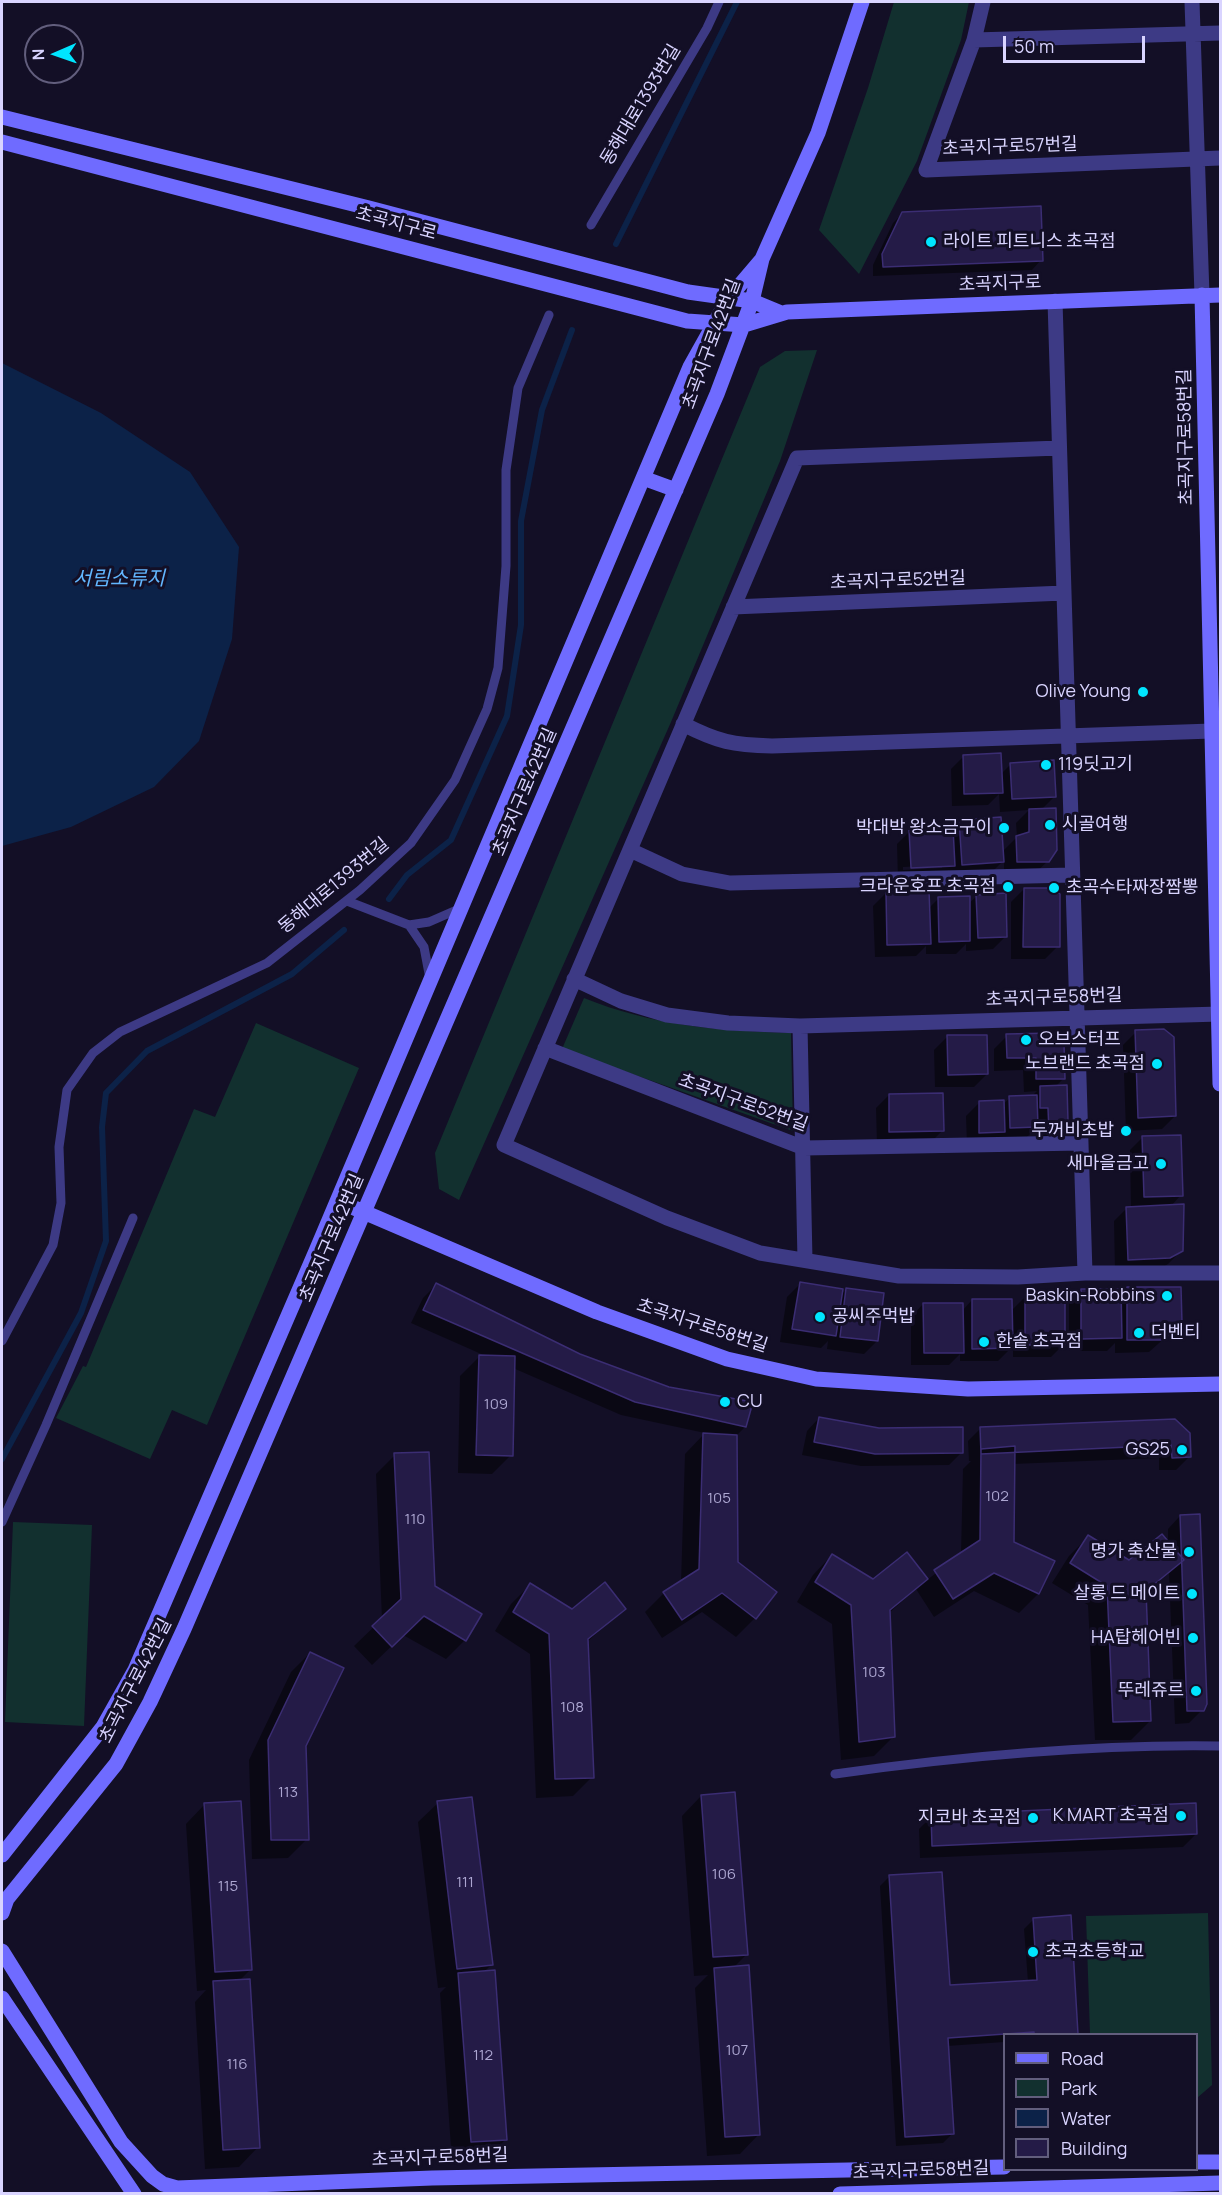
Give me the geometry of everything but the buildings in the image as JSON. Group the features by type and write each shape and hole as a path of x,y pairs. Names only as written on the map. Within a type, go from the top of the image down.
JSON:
{"street":[{"path":"762,259 818,133 862,2"},
{"name":"초곡지구로57번길","path":"983,2 974,40 926,170 1221,158"},
{"path":"1192,2 1202,295"},
{"path":"974,40 1221,33"},
{"name":"초곡지구로","path":"2,117 380,211 688,292 752,302 781,313"},
{"name":"초곡지구로","path":"2,142 687,321 744,325 781,313 1221,295"},
{"name":"초곡지구로42번길","path":"2,1855 103,1727 135,1670 338,1201 690,368 728,299 762,259"},
{"name":"초곡지구로42번길","path":"2,1913 7,1899 116,1764 150,1702 184,1629 676,490 744,325 762,259"},
{"name":"초곡지구로58번길","path":"1202,295 1215,578 1212,731 1221,1084"},
{"path":"1055,301 1084,1273"},
{"path":"1059,448 797,458 504,1145 667,1218 760,1253 899,1276 1018,1277 1084,1273 1221,1273"},
{"path":"643,478 676,490"},
{"name":"초곡지구로52번길","path":"733,607 1064,593"},
{"path":"683,724 715,740 743,745 1212,731"},
{"path":"630,850 682,874 730,883 1072,875"},
{"name":"초곡지구로58번길","path":"574,980 621,1001 667,1015 728,1023 800,1026 1220,1014"},
{"path":"800,1026 805,1260"},
{"name":"초곡지구로52번길","path":"545,1048 804,1148 1081,1143"},
{"name":"초곡지구로58번길","path":"338,1201 597,1312 728,1359 816,1379 968,1389 1221,1384"},
{"name":"초곡지구로58번길","path":"2,1952 121,2142 152,2176 163,2184 177,2188 454,2177 1003,2167"},
{"path":"2,1998 134,2193"},
{"path":"1198,2162 1221,2162"},
{"name":"초곡지구로58번길","path":"840,2193 1221,2183"}],"lane":[{"name":"동해대로1393번길","path":"591,225 707,28 719,2"},
{"name":"동해대로1393번길","path":"2,1341 53,1245 61,1203 59,1147 67,1090 93,1053 120,1032 267,963 347,901 411,843 455,780 487,710 498,668 506,566 507,470 518,388 549,315"},
{"path":"347,901 409,925 429,922 460,908"},
{"path":"409,925 424,947 430,979"},
{"path":"2,1522 46,1425 133,1218"},
{"path":"835,1774 963,1756 1151,1745 1221,1746"}],"green space":[{"path":"894,2 969,2 961,40 917,161 859,274 819,230 868,88"},
{"path":"817,350 780,461 671,722 459,1200 439,1189 435,1153 760,367 785,351"},
{"path":"584,998 634,1015 685,1025 791,1033 793,1131 562,1049"},
{"path":"256,1023 359,1068 207,1425 172,1410 150,1459 56,1418 83,1366 86,1367 194,1109 215,1117"},
{"path":"13,1522 92,1525 84,1726 5,1722"},
{"path":"1208,1913 1212,2085 1198,2097 1198,2033 1090,2033 1086,1916"}],"water":[{"name":"서림소류지","path":"2,363 101,413 190,472 239,547 232,639 199,741 154,787 71,827 2,846"}],"waterway":[{"path":"616,244 737,2"},
{"path":"389,899 407,875 451,840 507,716 521,625 521,521 542,410 572,330"},
{"path":"2,1459 81,1313 106,1241 102,1127 106,1093 147,1051 292,974 344,930"}],"place":[{"name":"라이트 피트니스 초곡점","path":"931,242"},
{"name":"Olive Young","path":"1143,692"},
{"name":"119딧고기","path":"1046,765"},
{"name":"시골여행","path":"1050,825"},
{"name":"박대박 왕소금구이","path":"1004,828"},
{"name":"크라운호프 초곡점","path":"1008,887"},
{"name":"초곡수타짜장짬뽕","path":"1054,888"},
{"name":"오브스터프","path":"1026,1040"},
{"name":"노브랜드 초곡점","path":"1157,1064"},
{"name":"두꺼비초밥","path":"1126,1131"},
{"name":"새마을금고","path":"1161,1164"},
{"name":"Baskin-Robbins","path":"1167,1296"},
{"name":"공씨주먹밥","path":"820,1317"},
{"name":"더벤티","path":"1139,1333"},
{"name":"한솥 초곡점","path":"984,1342"},
{"name":"CU","path":"725,1402"},
{"name":"GS25","path":"1182,1450"},
{"name":"명가 축산물","path":"1189,1552"},
{"name":"살롱 드 메이트","path":"1192,1594"},
{"name":"HA탑헤어빈","path":"1193,1638"},
{"name":"뚜레쥬르","path":"1196,1691"},
{"name":"K MART 초곡점","path":"1181,1816"},
{"name":"지코바 초곡점","path":"1033,1818"},
{"name":"초곡초등학교","path":"1033,1952"}]}
